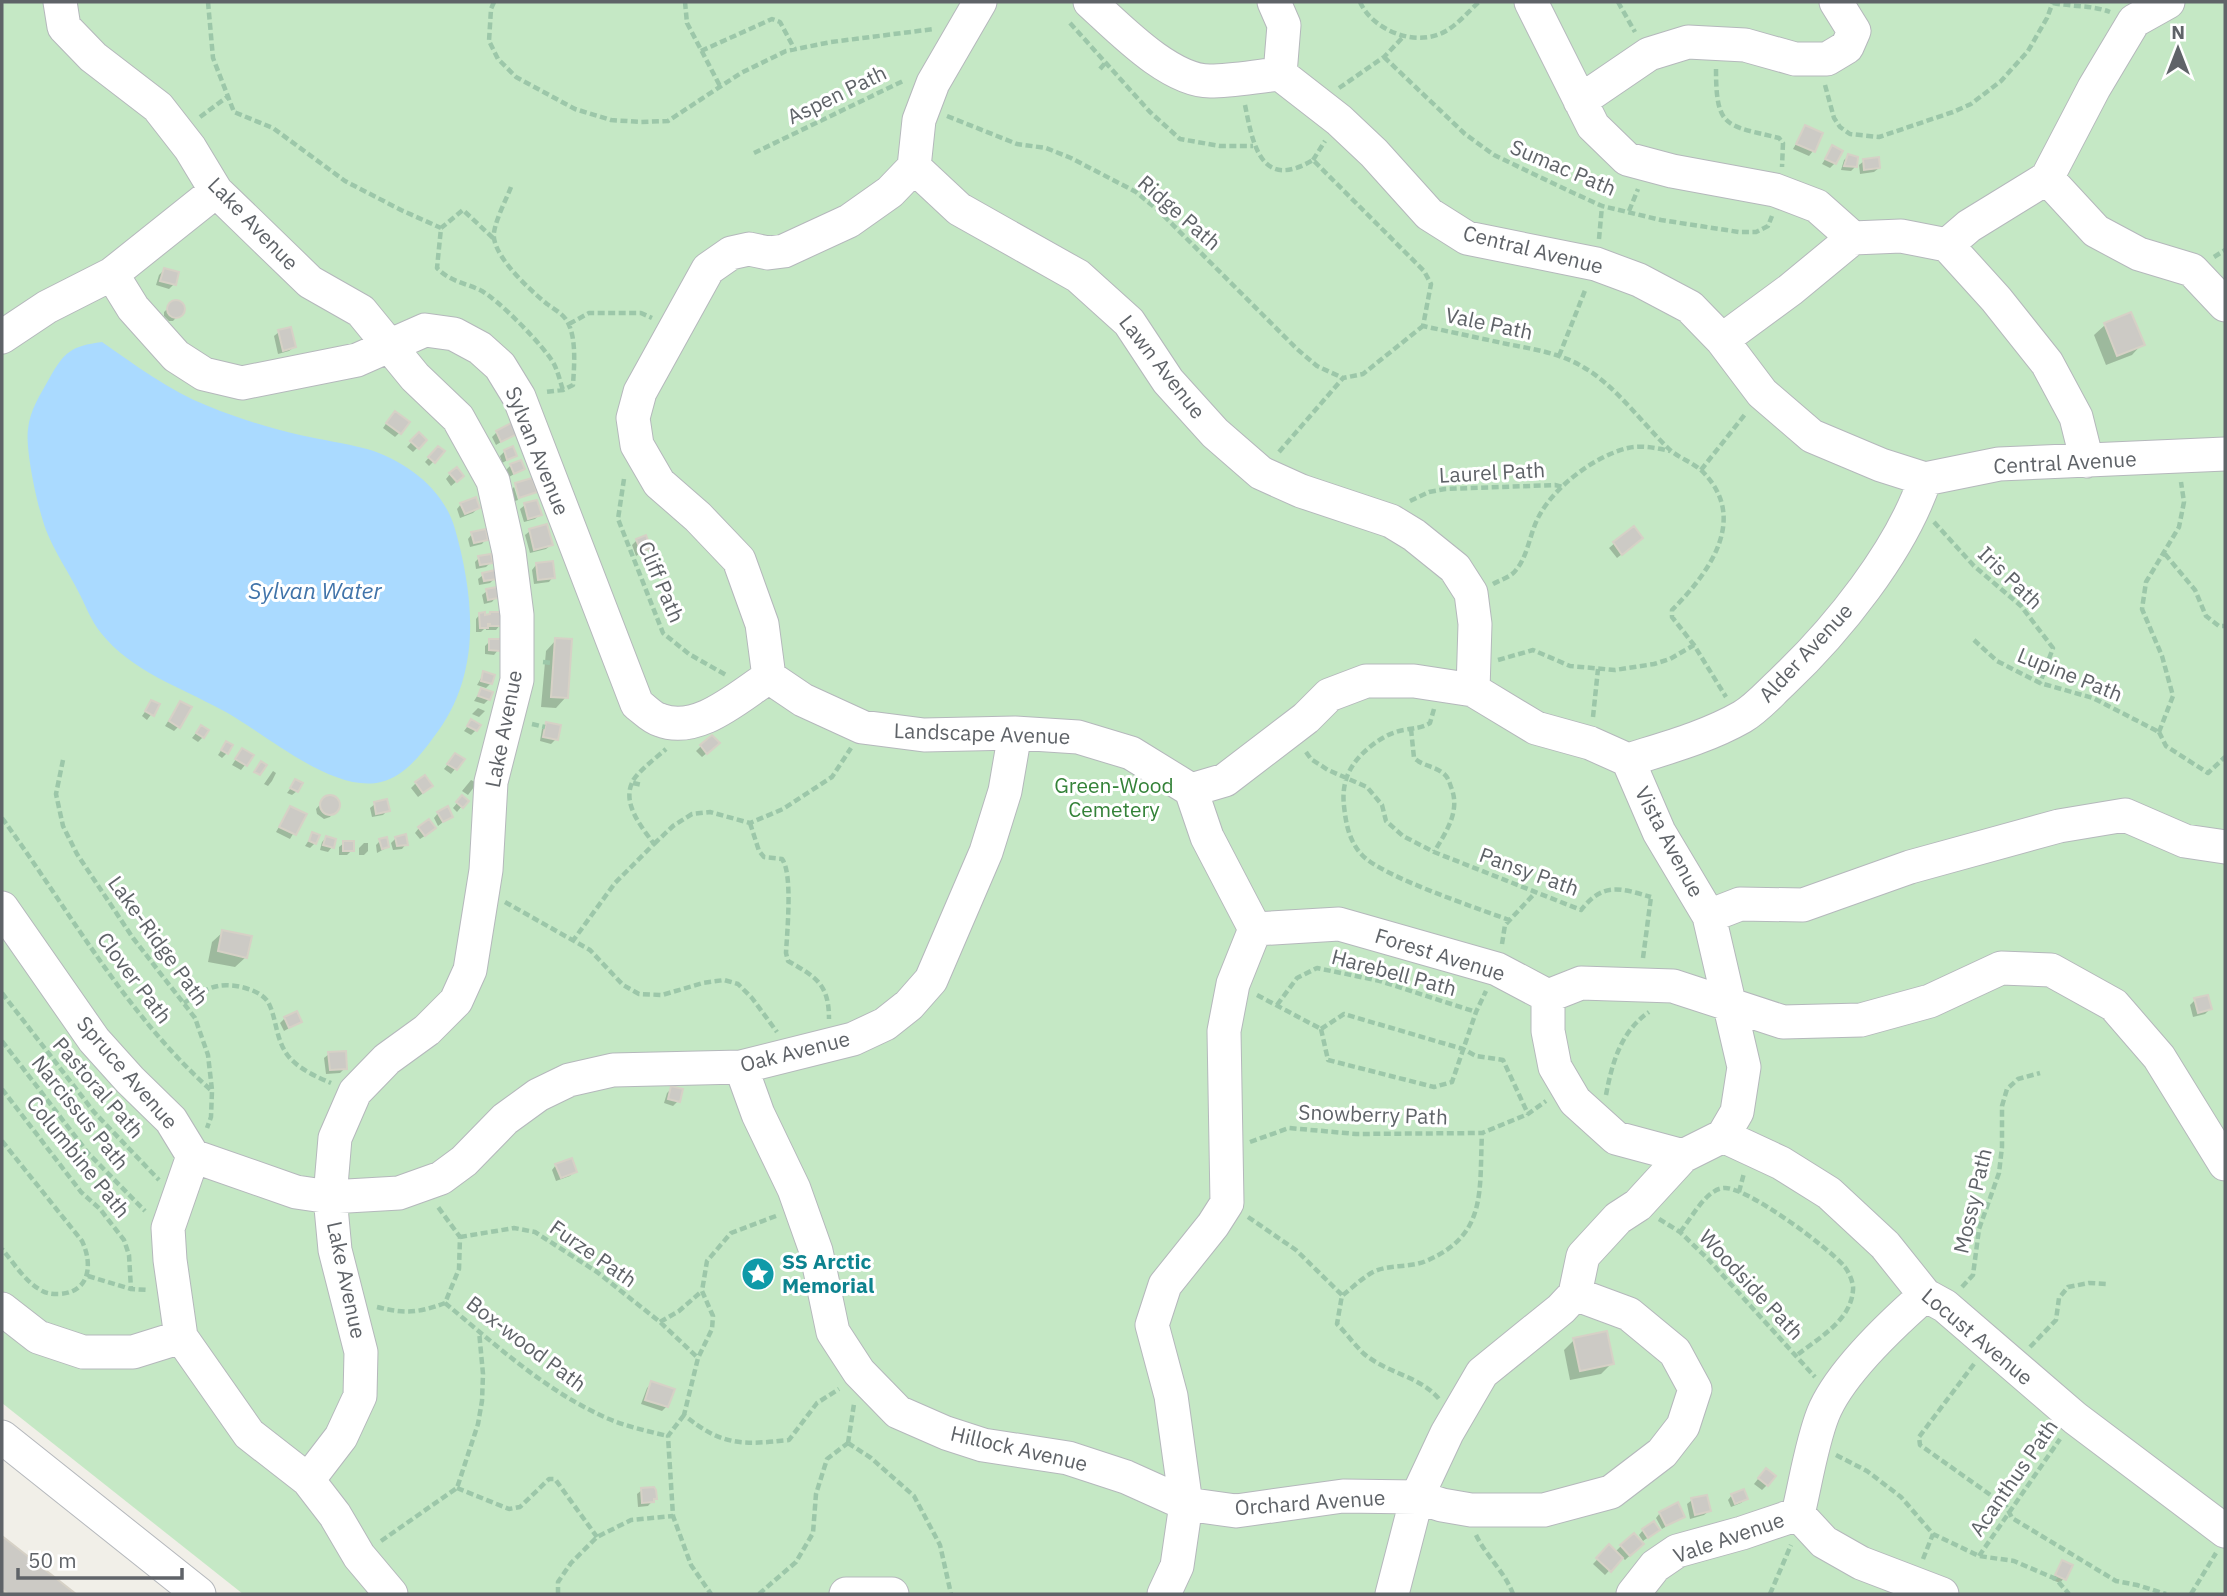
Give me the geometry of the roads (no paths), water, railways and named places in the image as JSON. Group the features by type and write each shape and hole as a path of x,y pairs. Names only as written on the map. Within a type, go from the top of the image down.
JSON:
{"street":[{"name":"Lake Avenue","path":"60,2 64,27 93,57 158,107 216,191 310,282 361,311 415,377 458,418 493,481 509,552 517,615 517,680 492,782 486,870 470,970 456,1001 427,1030 387,1059 355,1092 335,1138 330,1197 335,1250 361,1352 360,1396 341,1437 307,1480"},
{"path":"1531,2 1593,126 1626,159 1672,172 1775,190 1817,206 1853,237"},
{"path":"1580,101 1649,54 1688,42 1745,45 1794,59 1837,53 1854,31 1836,2"},
{"path":"1947,245 1969,226 2047,178 2094,88 2125,11 2168,2"},
{"path":"1078,9 1133,41 1177,72 1207,81 1280,74 1284,9"},
{"path":"760,683 762,624 739,560 698,517 659,483 637,445 633,418 640,392 708,270 720,259 749,249 768,253 784,251 849,221 890,192 914,167 919,120 930,92 974,14"},
{"name":"Central Avenue","path":"1280,74 1339,120 1374,153 1429,214 1467,237 1596,264 1639,280 1690,307 1722,340 1762,393 1812,436 1881,465 1921,491 1999,464 2225,454"},
{"name":"Lawn Avenue","path":"914,167 959,209 1078,276 1129,322 1168,381 1215,433 1261,473 1301,491 1391,521 1414,535 1455,568 1471,593 1482,677"},
{"path":"2047,178 2096,231 2139,254 2192,270 2225,305"},
{"path":"2,337 47,307 112,274 216,191"},
{"path":"1722,340 1790,290 1853,237 1901,236 1947,245 1996,299 2047,363 2076,417 2087,461"},
{"name":"Sylvan Avenue","path":"112,274 133,308 176,356 204,374 242,383 357,360 425,330 454,334 480,348 500,366 516,392 637,704 658,720 681,724 713,713 760,683"},
{"name":"Alder Avenue","path":"1628,760 1680,743 1753,710 1805,660 1854,601 1893,547 1921,491"},
{"name":"Vista Avenue","path":"1191,790 1225,780 1290,730 1329,695 1366,681 1482,677 1536,728 1590,743 1628,760 1659,832 1709,916 1740,904 1803,905 1910,867 2059,825 2125,815 2185,841 2225,847"},
{"name":"Landscape Avenue","path":"760,683 865,727 924,735 1015,733 1078,737 1131,753 1191,790"},
{"name":"Oak Avenue","path":"193,1156 296,1192 330,1197 399,1193 441,1178 464,1161 505,1119 538,1095 569,1080 613,1070 741,1067 853,1039 885,1024 909,1005 931,980 986,852 1005,791 1015,733"},
{"path":"1164,1594 1177,1566 1186,1504 1171,1396 1152,1325 1165,1285 1213,1225 1227,1203 1224,1031 1233,985 1255,929 1208,837 1191,790"},
{"name":"Spruce Avenue","path":"2,908 94,1040 171,1120 193,1156"},
{"path":"1575,1294 1629,1314 1675,1352 1695,1389 1683,1426 1662,1453 1611,1492 1544,1510 1471,1510 1417,1497 1482,1373 1561,1309 1575,1294 1583,1256 1618,1218 1638,1205 1683,1156 1723,1136 1737,1112 1744,1067 1709,916"},
{"name":"Forest Avenue","path":"1255,929 1339,924 1497,970 1548,996"},
{"path":"1683,1156 1616,1138 1575,1101 1555,1067 1548,1031 1548,996 1581,983 1656,985 1783,1022 1861,1020 1930,1001 2001,968 2051,970 2114,1005 2159,1057 2225,1164"},
{"name":"Hillock Avenue","path":"741,1067 816,1251 833,1332 859,1372 898,1412 946,1433 983,1445 1068,1458 1126,1478 1186,1504"},
{"name":"Locust Avenue","path":"1723,1136 1781,1163 1829,1193 1885,1245 1935,1301 2222,1540"},
{"path":"193,1156 168,1228 181,1337 249,1434 307,1480 335,1515 359,1556 391,1594"},
{"path":"1935,1301 1888,1328 1832,1396 1823,1415 1798,1514 1824,1542 1852,1558 1942,1594"},
{"path":"2,1309 38,1336 83,1352 133,1352 181,1337"},
{"path":"2,1437 199,1594"},
{"name":"Orchard Avenue","path":"1186,1504 1236,1511 1343,1496 1417,1497 1392,1594"},
{"name":"Vale Avenue","path":"1633,1594 1655,1566 1677,1551 1798,1514"},
{"path":"846,1594 892,1594"}],"water":[{"name":"Sylvan Water","path":"102,342 166,385 208,406 277,429 381,454 421,478 442,501 455,529 467,583 470,637 467,664 460,690 449,714 423,751 397,775 381,782 362,783 341,779 320,770 222,710 141,668 113,646 97,628 46,530 33,480 28,439 33,409 59,362 76,348"}],"place":[{"name":"SS Arctic Memorial","path":"758,1274"}],"park label":[{"name":"Green-Wood Cemetery","path":"1114,798"}]}
